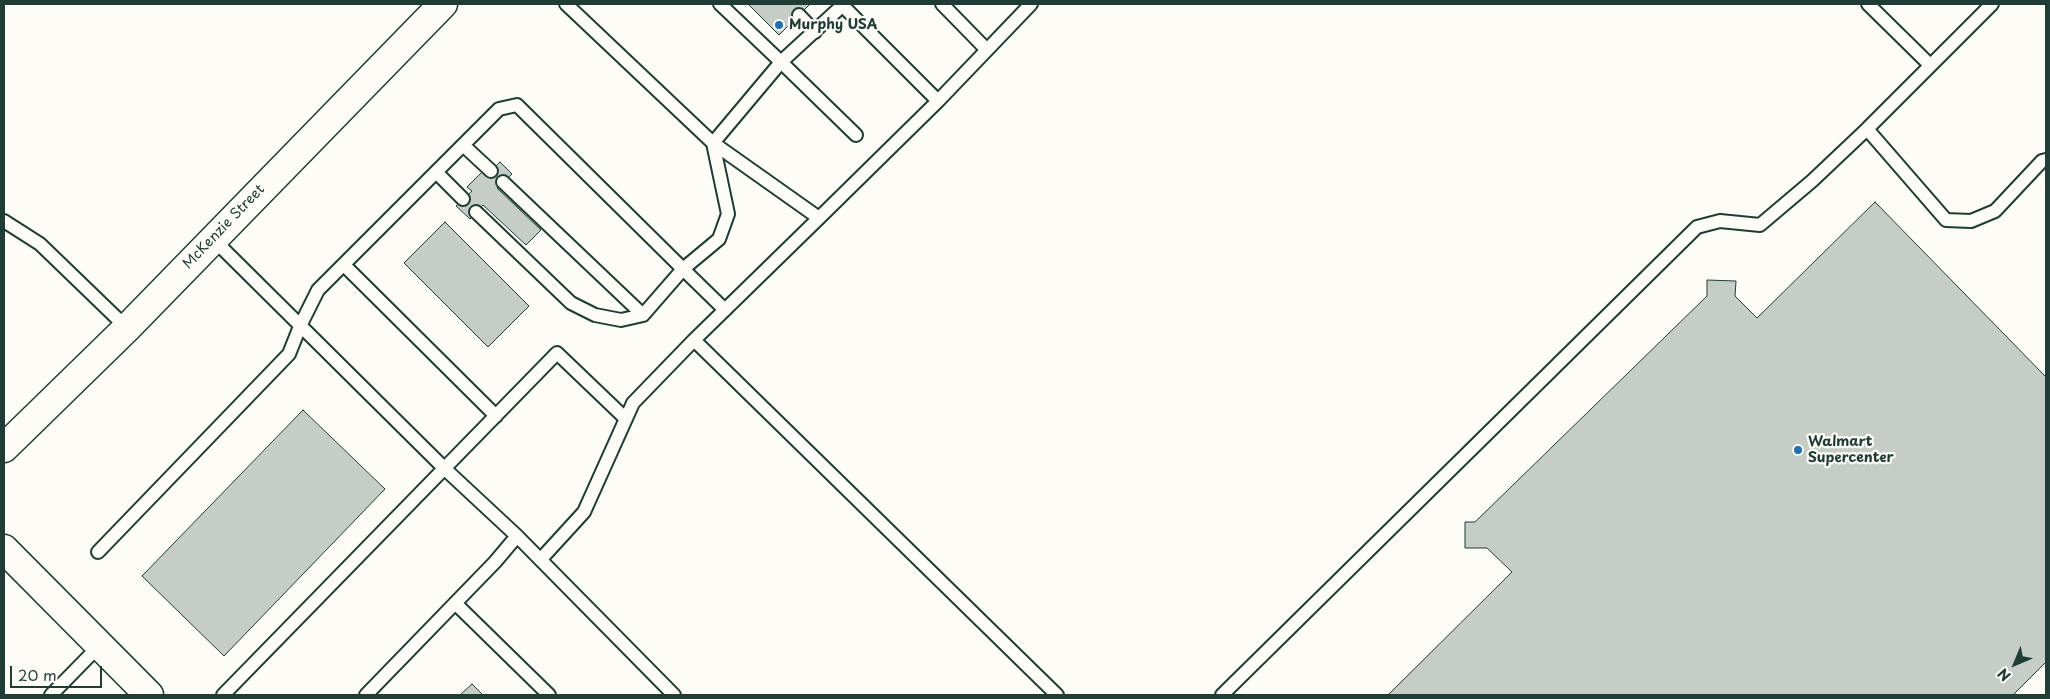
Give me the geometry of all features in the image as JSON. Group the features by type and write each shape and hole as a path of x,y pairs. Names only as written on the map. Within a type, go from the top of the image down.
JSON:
{"main road":[{"name":"McKenzie Street","path":"4,448 126,328 443,4"},
{"path":"4,549 101,644 149,695"}],"lane":[{"path":"566,4 713,143 819,218"},
{"path":"720,4 856,135"},
{"path":"713,143 781,62 843,4 938,101"},
{"path":"942,4 988,50"},
{"path":"541,559 584,512 633,403 694,340 938,101 1030,4"},
{"path":"1868,4 1930,65"},
{"path":"1222,695 1697,227 1720,222 1760,225 1812,181 1867,129 1992,4"},
{"path":"799,15 815,32"},
{"path":"98,552 290,354 301,324 318,290 499,109 517,105 725,310"},
{"path":"1867,129 1946,220 1971,221 1995,211 2042,160 2046,160"},
{"path":"476,212 571,303 595,315 621,320 643,315 683,269 719,239 728,214 713,143"},
{"path":"463,145 491,171"},
{"path":"436,172 463,199"},
{"path":"503,182 643,315"},
{"path":"4,220 40,244 126,328"},
{"path":"212,238 301,324 444,469 541,559 674,695"},
{"path":"344,265 496,416"},
{"path":"694,340 1057,695"},
{"path":"223,695 557,353 626,419"},
{"path":"366,695 456,603 517,536"},
{"path":"456,603 549,695"},
{"path":"51,695 101,644"}],"building":[{"name":"Murphy USA","path":"748,4 810,4 779,35"},
{"path":"500,162 512,174 497,188 541,230 526,245 483,205 470,219 456,206 472,191 467,187 483,171 486,176"},
{"name":"Walmart Supercenter","path":"1875,202 2046,377 2046,662 2013,695 1388,695 1512,572 1487,548 1465,548 1465,522 1475,522 1707,296 1707,280 1736,281 1735,296 1757,318"},
{"path":"445,222 529,306 488,347 404,263"},
{"path":"303,410 385,489 224,656 142,576"},
{"path":"472,684 483,695 460,695"}],"place":[{"name":"Murphy USA","path":"779,25"},
{"name":"Walmart Supercenter","path":"1798,450"}]}
